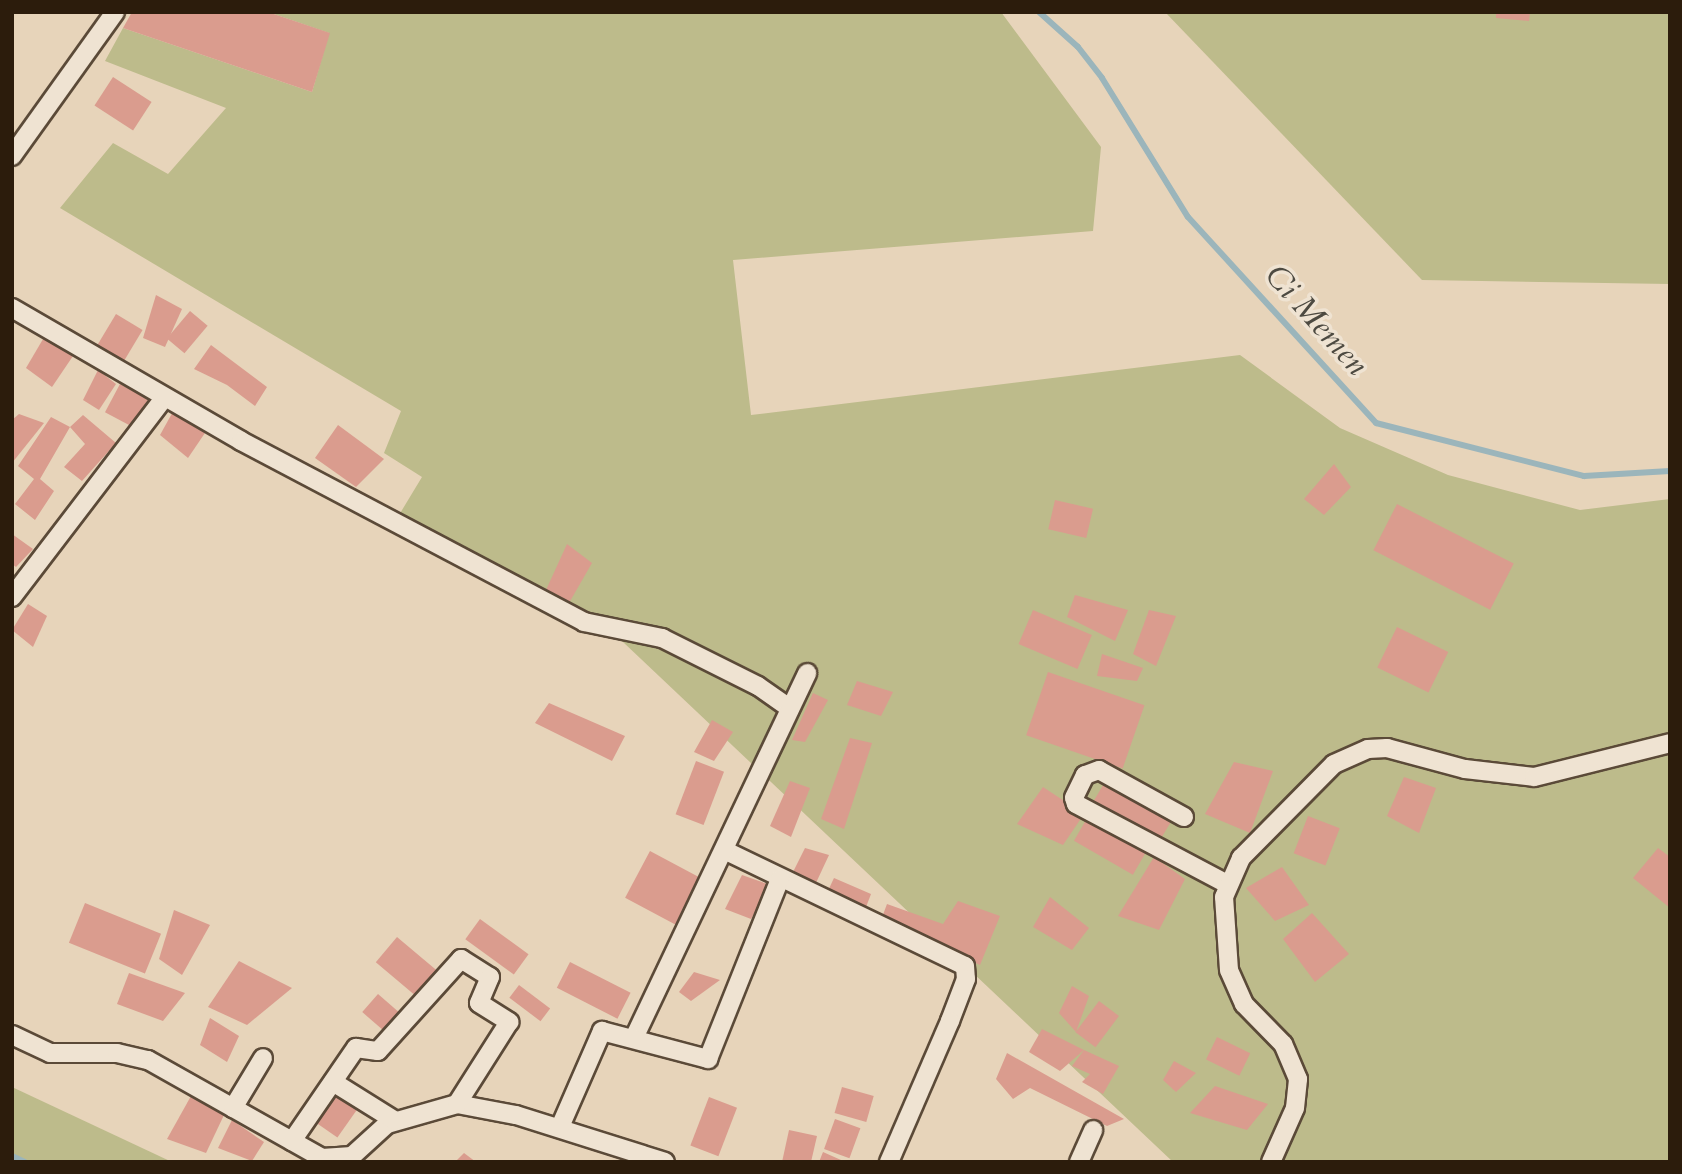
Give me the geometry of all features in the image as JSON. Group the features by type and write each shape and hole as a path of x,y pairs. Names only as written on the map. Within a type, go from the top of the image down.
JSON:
{"street":[{"path":"12,156 115,12"},
{"path":"12,308 164,398 584,622 662,638 758,686 790,708"},
{"path":"12,597 164,398"},
{"path":"634,1038 685,924 726,850 807,673"},
{"path":"1271,1162 1295,1108 1298,1079 1283,1044 1233,987 1224,920 1227,884 1241,858 1319,779 1352,754 1387,748 1465,769 1534,777 1670,743"},
{"path":"1184,817 1099,770 1085,775 1074,797 1076,804 1227,884"},
{"path":"726,850 780,879 966,968 950,1021 889,1162"},
{"path":"560,1127 597,1034 604,1031 634,1038 694,1059 708,1059 780,879"},
{"path":"292,1141 358,1047 377,1052 454,962 462,959 490,978 479,1003 509,1023 457,1104"},
{"path":"12,1035 50,1053 138,1056 322,1157 349,1160 394,1120 457,1104 560,1127 665,1162"},
{"path":"233,1108 263,1058"},
{"path":"332,1082 394,1120"},
{"path":"1079,1162 1093,1129"}],"shaded area":[{"path":"268,12 1001,12 1101,147 1093,231 733,260 751,415 1240,355 1340,428 1448,475 1580,510 1670,499 1670,1162 1173,1162 623,642 396,520 422,477 384,453 401,411 60,208 113,143 168,174 226,108 105,61 123,28 312,92 329,33"},
{"path":"1165,12 1670,12 1670,284 1422,280"},
{"path":"12,1087 172,1162 12,1162"}],"building":[{"path":"132,12 268,12 330,33 312,92 123,28"},
{"path":"1496,12 1530,12 1529,21 1496,18"},
{"path":"113,77 152,102 133,131 94,106"},
{"path":"156,295 182,309 165,347 143,338"},
{"path":"190,311 208,326 184,353 167,339"},
{"path":"116,314 143,330 120,368 93,352"},
{"path":"46,334 73,356 52,387 26,368"},
{"path":"211,345 267,387 255,406 227,385 194,369"},
{"path":"98,370 116,384 99,410 83,400"},
{"path":"120,384 148,399 133,427 105,412"},
{"path":"175,408 207,430 188,458 160,435"},
{"path":"19,414 44,423 12,463 12,420"},
{"path":"83,415 116,443 82,481 64,467 85,444 70,427"},
{"path":"51,417 70,427 40,479 54,491 35,520 15,504 34,479 18,466"},
{"path":"338,425 384,459 356,487 315,458"},
{"path":"1334,464 1351,487 1324,515 1304,499"},
{"path":"1055,500 1093,509 1086,538 1048,529"},
{"path":"1397,504 1514,563 1490,610 1373,550"},
{"path":"12,534 33,549 16,567 12,564"},
{"path":"567,544 592,563 569,603 546,590"},
{"path":"1075,595 1128,610 1115,641 1067,617"},
{"path":"28,604 47,616 33,647 12,630"},
{"path":"1033,610 1092,635 1077,669 1019,644"},
{"path":"1149,610 1176,616 1156,666 1133,654"},
{"path":"1397,627 1448,652 1429,692 1377,667"},
{"path":"1102,654 1143,668 1137,681 1097,676"},
{"path":"1048,672 1144,705 1123,769 1026,735"},
{"path":"857,681 893,692 881,716 847,705"},
{"path":"813,693 828,700 805,742 792,740"},
{"path":"549,703 625,736 612,761 535,723"},
{"path":"712,720 733,732 714,761 694,752"},
{"path":"850,738 872,743 844,829 821,819"},
{"path":"696,761 724,772 704,825 676,814"},
{"path":"1234,762 1273,771 1250,833 1205,814"},
{"path":"1108,777 1174,817 1156,846 1090,806"},
{"path":"1404,777 1436,788 1419,833 1387,816"},
{"path":"790,781 810,788 791,837 770,826"},
{"path":"1043,787 1084,814 1063,845 1017,824"},
{"path":"1090,813 1149,847 1133,875 1074,841"},
{"path":"1308,816 1340,828 1325,866 1294,853"},
{"path":"805,848 829,855 815,885 792,874"},
{"path":"1658,848 1670,857 1670,908 1633,878"},
{"path":"650,851 703,879 678,926 625,898"},
{"path":"1154,857 1185,879 1159,930 1118,916"},
{"path":"1282,867 1309,905 1275,921 1246,888"},
{"path":"742,875 770,885 751,919 725,909"},
{"path":"834,878 871,894 863,915 826,895"},
{"path":"1050,897 1089,928 1072,950 1033,927"},
{"path":"958,901 1000,916 980,965 881,920 887,904 943,924"},
{"path":"85,903 161,934 145,974 69,943"},
{"path":"174,910 210,925 182,975 159,959"},
{"path":"1312,913 1349,954 1315,982 1283,939"},
{"path":"480,919 529,954 514,974 465,939"},
{"path":"397,937 437,970 416,996 376,962"},
{"path":"239,961 292,988 247,1025 208,1007"},
{"path":"570,962 631,993 617,1019 557,988"},
{"path":"694,972 720,980 691,1001 679,992"},
{"path":"129,973 185,993 163,1021 117,1004"},
{"path":"519,985 550,1008 541,1021 509,998"},
{"path":"1072,986 1089,996 1076,1032 1059,1013"},
{"path":"378,994 402,1015 386,1033 362,1012"},
{"path":"1099,1001 1119,1016 1095,1047 1076,1032"},
{"path":"210,1018 239,1036 227,1062 200,1045"},
{"path":"1042,1029 1084,1050 1060,1071 1029,1052"},
{"path":"1217,1037 1250,1053 1239,1076 1206,1059"},
{"path":"1084,1050 1119,1066 1103,1094 1082,1082 1090,1074 1072,1066"},
{"path":"1007,1053 1124,1119 1107,1126 1030,1088 1013,1099 996,1079"},
{"path":"1174,1061 1196,1073 1176,1092 1163,1080"},
{"path":"1215,1086 1268,1104 1247,1130 1190,1113"},
{"path":"842,1087 874,1096 866,1122 835,1113"},
{"path":"336,1089 360,1106 337,1138 314,1121"},
{"path":"191,1096 224,1115 206,1153 167,1139"},
{"path":"709,1097 737,1108 718,1156 690,1146"},
{"path":"835,1119 860,1128 849,1158 824,1149"},
{"path":"232,1120 264,1142 252,1161 218,1148"},
{"path":"789,1130 817,1136 811,1162 782,1162"},
{"path":"823,1152 841,1160 840,1162 819,1162"},
{"path":"464,1153 476,1162 455,1162"}],"waterway":[{"name":"Ci Memen","path":"1039,12 1078,47 1102,78 1188,217 1376,423 1584,476 1670,471"},
{"path":"12,1156 25,1162"}]}
